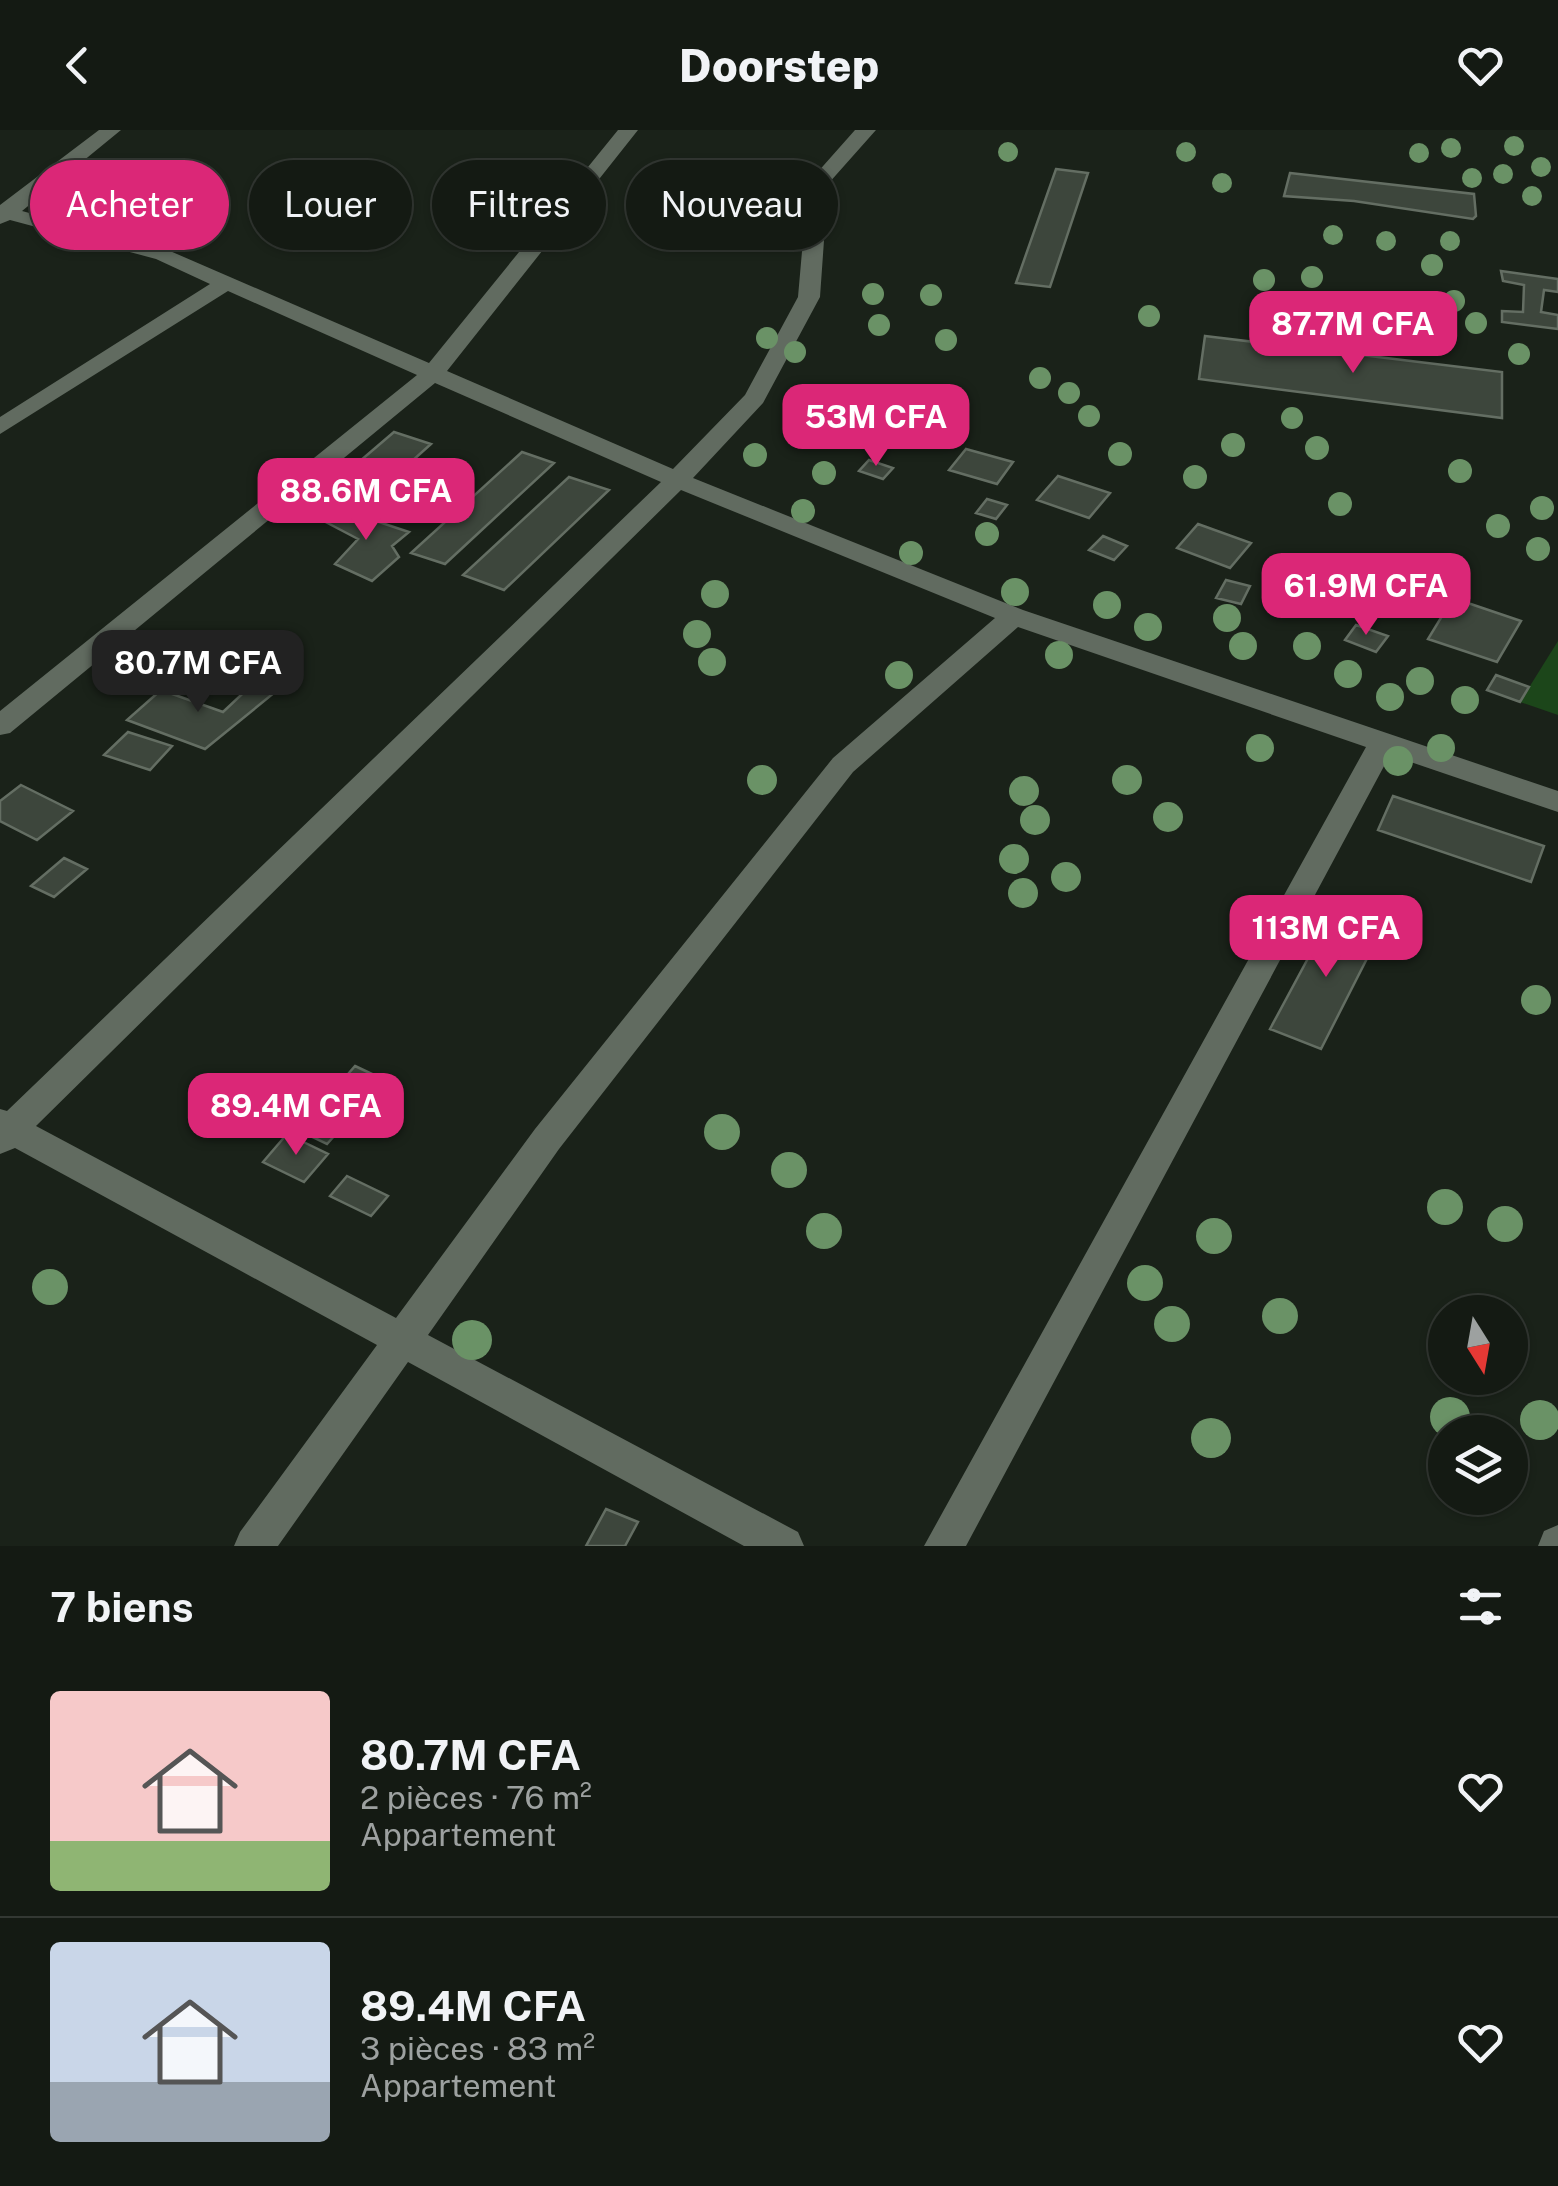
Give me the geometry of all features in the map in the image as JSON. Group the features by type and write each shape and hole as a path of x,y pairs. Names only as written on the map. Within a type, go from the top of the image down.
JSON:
{"street":[{"path":"3,214 111,130"},
{"path":"0,726 432,374 628,130"},
{"path":"784,1546 4,1131 678,480 754,398 809,296 818,184 866,130"},
{"path":"3,214 163,255 678,480 1014,616 1558,802"},
{"path":"0,427 226,283"},
{"path":"254,1546 547,1138 844,765 1014,616"},
{"path":"944,1546 1382,744"}],"green space":[{"path":"1558,641 1558,715 1520,702"}],"building":[{"path":"1056,169 1088,173 1050,287 1016,283"},
{"path":"1290,173 1474,194 1476,216 1473,219 1354,201 1284,196"},
{"path":"1501,271 1558,279 1558,292 1544,290 1541,312 1558,315 1558,329 1502,322 1502,311 1523,312 1524,285 1503,281"},
{"path":"1205,336 1502,372 1502,418 1199,379"},
{"path":"838,403 888,418 865,444 814,429"},
{"path":"394,432 431,444 392,479 353,467"},
{"path":"966,449 1013,462 997,484 949,470"},
{"path":"522,452 554,463 445,564 411,553"},
{"path":"869,460 893,468 883,479 859,471"},
{"path":"1058,476 1110,493 1089,518 1037,500"},
{"path":"569,477 609,490 504,590 463,575"},
{"path":"987,499 1007,505 996,519 976,513"},
{"path":"337,508 409,532 392,546 399,557 372,581 335,564 358,539 322,520"},
{"path":"1198,524 1251,543 1230,568 1177,548"},
{"path":"1103,536 1127,546 1114,560 1089,550"},
{"path":"1303,559 1362,581 1342,606 1283,584"},
{"path":"1226,580 1250,586 1241,604 1216,598"},
{"path":"1453,598 1521,621 1497,662 1428,639"},
{"path":"1356,625 1388,636 1376,652 1345,640"},
{"path":"1496,675 1529,687 1520,702 1487,690"},
{"path":"257,680 280,688 205,749 127,720 161,690 223,712"},
{"path":"128,732 172,746 150,770 104,755"},
{"path":"21,785 73,811 37,840 0,821 0,801"},
{"path":"1393,796 1544,846 1531,882 1378,830"},
{"path":"64,858 87,869 54,897 31,886"},
{"path":"1334,910 1382,929 1321,1049 1270,1029"},
{"path":"355,1066 372,1074 359,1088 342,1081"},
{"path":"314,1111 344,1125 327,1144 298,1130"},
{"path":"287,1134 328,1154 304,1182 263,1162"},
{"path":"347,1176 388,1196 371,1216 330,1196"},
{"path":"606,1509 638,1522 625,1546 586,1546"}]}
